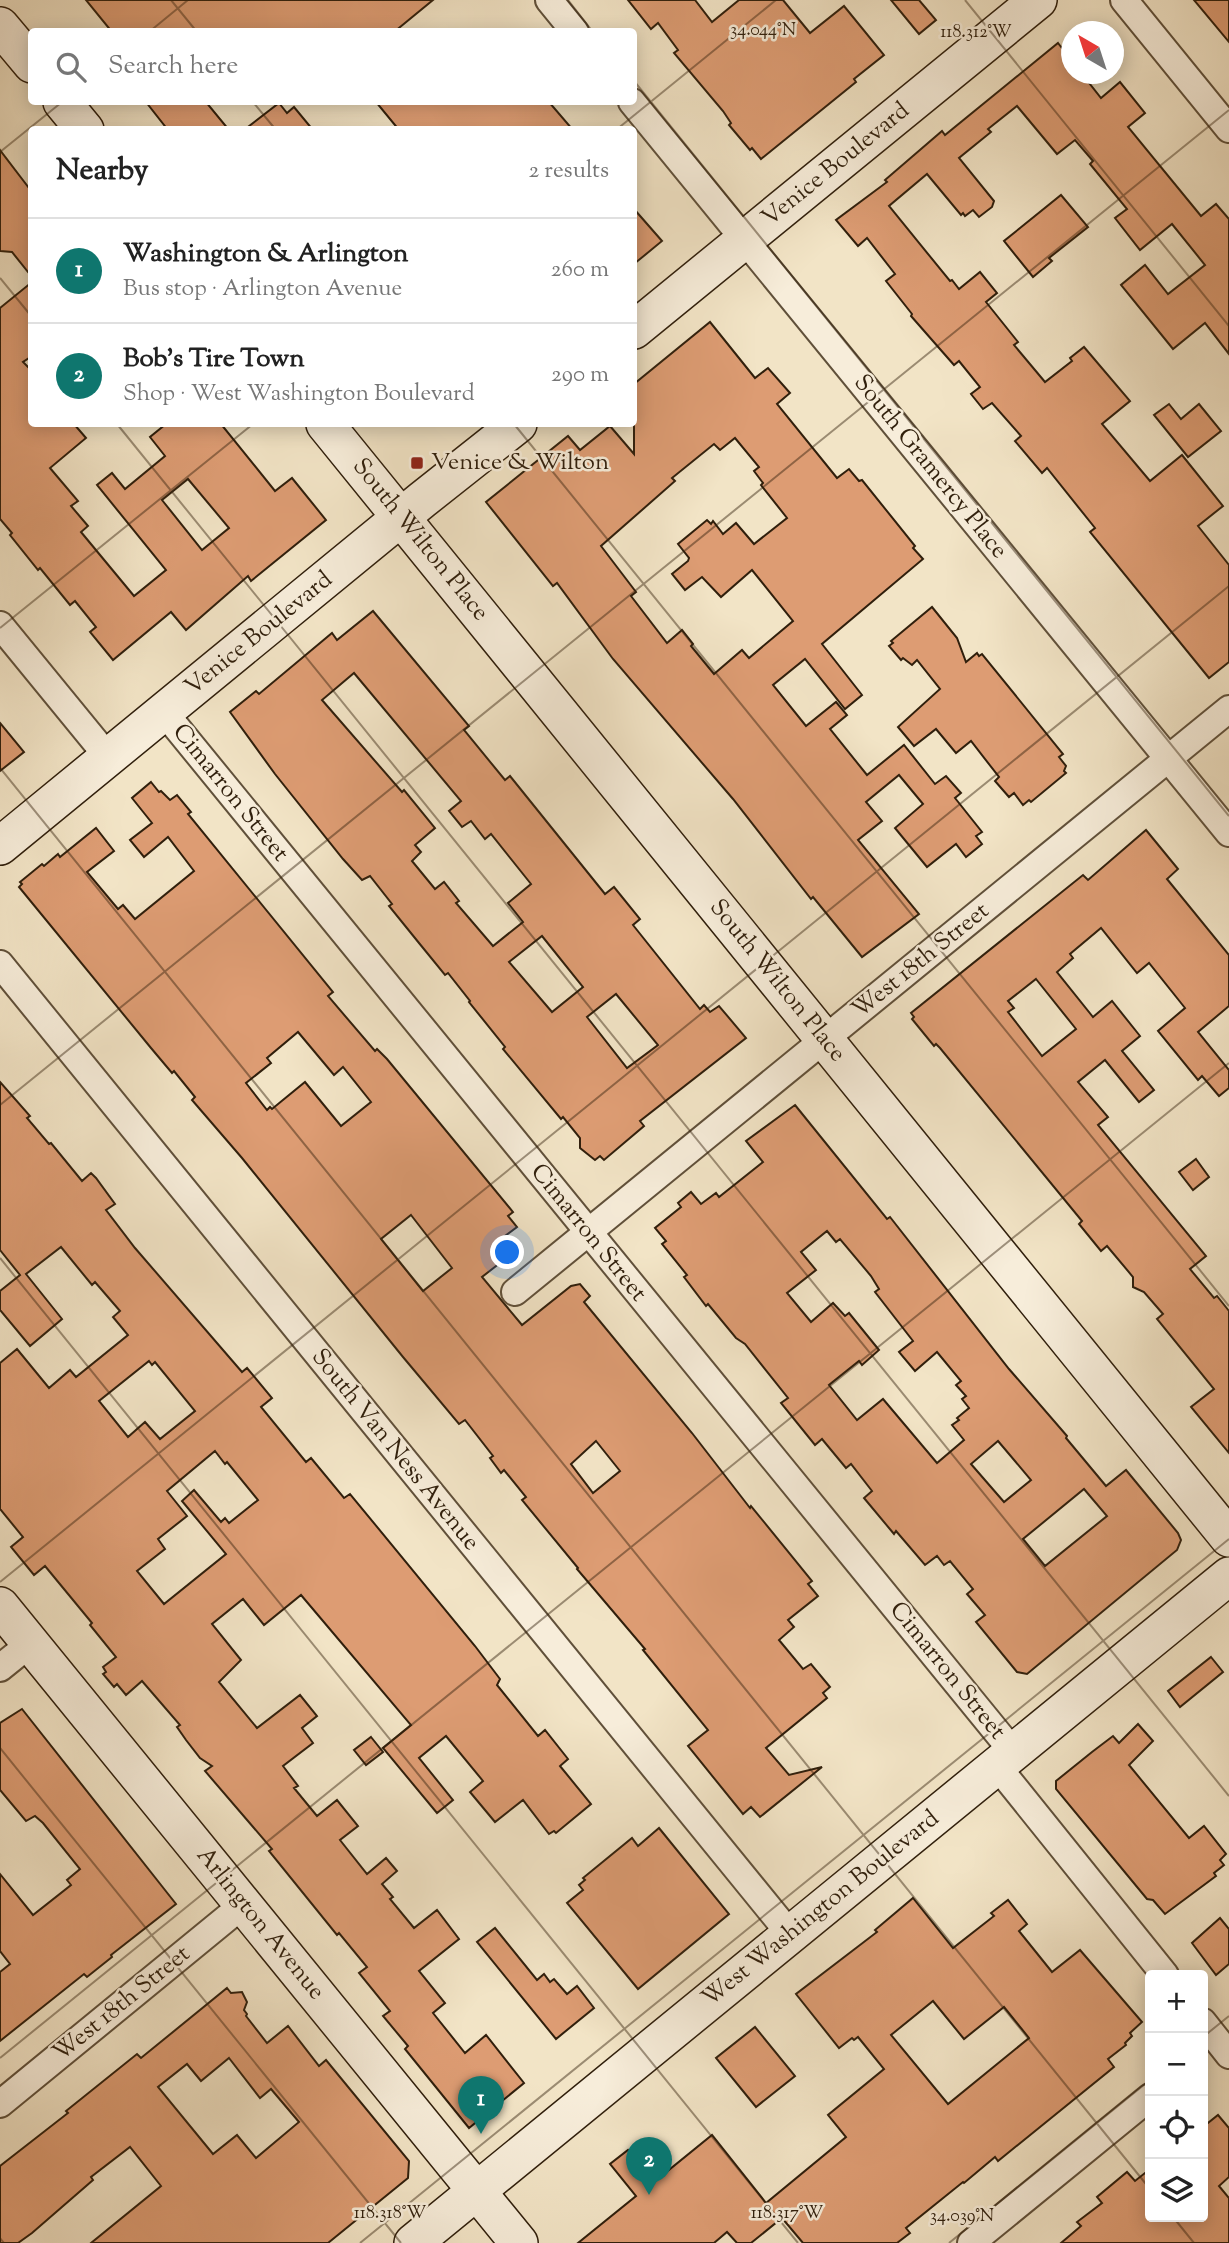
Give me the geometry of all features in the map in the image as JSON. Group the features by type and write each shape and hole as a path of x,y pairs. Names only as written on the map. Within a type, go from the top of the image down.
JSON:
{"main road":[{"name":"Venice Boulevard","path":"637,328 1038,0"},
{"path":"0,26 28,59"},
{"path":"64,105 82,126"},
{"name":"South Wilton Place","path":"326,427 1229,1538"},
{"name":"Venice Boulevard","path":"0,846 514,427"},
{"name":"West Washington Boulevard","path":"413,2243 1229,1576"},
{"name":"Arlington Avenue","path":"0,1606 519,2243"}],"street":[{"path":"549,0 572,28"},
{"path":"1124,0 1229,129"},
{"name":"South Gramercy Place","path":"634,105 1229,833"},
{"path":"0,625 108,757"},
{"name":"West 18th Street","path":"515,1292 1229,709"},
{"name":"Cimarron Street","path":"164,712 587,1233 1005,1760 1161,1970"},
{"name":"South Van Ness Avenue","path":"0,964 790,1934"},
{"path":"0,1668 31,1643"},
{"name":"West 18th Street","path":"0,2104 244,1904"},
{"path":"971,2243 1145,2101"}],"building":[{"path":"86,0 433,0 399,28 109,28"},
{"path":"628,0 695,0 712,22 739,0 783,0 810,33 844,6 884,55 854,79 856,82 761,159 729,125 731,123 723,111 674,53 678,50 658,23 651,29"},
{"path":"891,0 919,0 936,20 919,34"},
{"path":"1194,0 1229,0 1229,42"},
{"path":"1058,43 1061,47 1061,84 1090,84 1101,98 1118,84 1122,84 1145,113 1128,127 1201,216 1216,204 1229,219 1229,354 1205,323 1173,349 1121,285 1145,265 1168,294 1205,265 1172,224 1140,250 1115,218 1127,209 1090,164 1093,161 1075,140 1057,154 1017,106 988,129 991,132 959,158 994,201 992,207 979,217 973,210 965,216 963,213 961,215 927,174 889,206 959,289 980,272 997,293 986,302 1018,342 1014,345 1045,382 1072,361 1070,358 1084,347 1130,401 1102,424 1150,481 1182,455 1223,506 1198,526 1229,565 1229,662 1209,678 1090,532 1095,528 1047,468 1042,473 1015,441 1021,436 992,403 983,409 971,394 980,387 959,361 954,365 911,316 886,281 895,274 867,238 858,246 836,220 887,182 885,180 942,131 945,135"},
{"path":"148,105 208,105 226,126 165,126"},
{"path":"276,105 281,105 287,113 294,107 310,126 249,126"},
{"path":"378,105 552,105 570,126 396,126"},
{"path":"0,150 28,187 28,272 12,252 0,251"},
{"path":"1061,195 1088,227 1049,258 1052,261 1033,277 1004,241"},
{"path":"637,212 662,241 637,262"},
{"path":"28,285 28,359 23,362 28,367 28,427 77,427 86,438 50,468 78,501 71,506 88,526 81,532 134,596 166,570 97,485 112,473 125,489 165,456 150,437 162,427 223,427 275,491 292,478 326,520 251,581 248,576 186,630 171,612 113,660 90,632 96,627 75,601 70,605 40,568 38,570 0,519 0,308","holes":["188,479 229,528 202,550 162,500"]},
{"path":"710,322 755,378 768,368 790,393 777,404 837,478 849,469 859,481 862,480 923,559 822,644 862,695 845,709 805,659 773,685 806,726 836,702 847,715 830,729 867,775 904,745 935,784 946,776 961,793 955,798 982,832 976,836 982,844 966,857 956,844 927,867 895,828 923,804 899,775 866,802 882,821 858,840 919,914 862,957 813,897 811,899 733,799 613,659 557,583 553,586 486,502 568,436 580,450 611,427 634,454 637,382","holes":["735,438 759,467 754,471 763,483 761,485 787,518 754,544 736,523 723,534 713,521 711,524 707,520 678,544 689,558 672,574 685,590 702,577 721,597 752,570 793,621 749,658 742,650 714,674 691,646 693,644 682,630 667,643 631,596 636,592 601,546 675,481 672,478 714,444 720,450"]},
{"path":"1169,404 1181,419 1199,404 1221,431 1188,457 1154,415"},
{"path":"932,607 957,638 966,662 977,653 979,656 982,654 1063,754 1059,757 1066,766 1066,773 1031,802 1029,800 1023,805 1014,793 1009,797 995,781 999,777 971,741 956,753 936,729 914,746 898,727 940,689 917,660 912,665 903,658 901,660 889,646 893,643 891,641"},
{"path":"373,611 469,726 464,730 505,780 510,776 605,894 614,887 640,919 633,925 700,1009 704,1005 710,1012 719,1006 746,1038 640,1121 644,1126 604,1160 600,1156 595,1160 580,1148 580,1138 503,1049 505,1047 448,973 445,975 389,906 392,904 370,876 362,880 343,859 275,774 230,712 256,691 259,694 332,633 337,640","holes":["354,673 461,801 449,811 462,827 471,821 485,839 491,834 531,884 508,903 523,922 493,946 456,903 459,901 444,882 435,889 412,861 421,852 415,845 435,828 322,700","542,936 583,987 552,1012 509,962","616,994 658,1045 627,1068 587,1017"]},
{"path":"0,723 24,752 0,771"},
{"path":"151,782 170,800 177,795 191,812 188,814 333,992 328,996 375,1051 377,1049 387,1059 513,1212 508,1216 517,1227 493,1245 505,1259 482,1277 522,1325 571,1286 580,1284 590,1296 584,1302 812,1581 808,1584 818,1596 788,1620 794,1627 779,1640 803,1669 811,1664 830,1687 823,1693 827,1698 766,1748 789,1775 822,1767 760,1817 751,1807 743,1814 688,1746 708,1730 522,1500 526,1497 504,1470 501,1473 490,1458 493,1456 465,1420 459,1424 192,1100 195,1097 174,1071 172,1073 19,887 22,884 20,882 42,864 44,866 58,854 60,857 96,828 114,851 87,872 118,909 123,905 135,919 194,871 168,837 144,857 130,840 152,823 132,798","holes":["298,1032 334,1075 343,1067 371,1102 341,1126 305,1082 272,1109 270,1107 267,1110 246,1083 271,1063 267,1058","411,1215 452,1268 423,1291 381,1239","596,1441 620,1471 593,1493 571,1464"]},
{"path":"1146,830 1178,869 1167,879 1229,955 1229,1006 1198,1032 1229,1070 1229,1088 1219,1096 1202,1076 1198,1080 1158,1031 1185,1008 1149,963 1137,973 1101,928 1070,954 1073,958 1057,972 1093,1017 1112,1001 1140,1036 1122,1051 1154,1090 1139,1102 1105,1060 1078,1082 1108,1117 1098,1125 1206,1256 1190,1269 1214,1298 1217,1296 1229,1311 1229,1453 1191,1407 1214,1389 1157,1319 1163,1314 1144,1292 1133,1287 1133,1277 1107,1246 1101,1251 1079,1224 1082,1221 940,1048 936,1044 934,1046 912,1019 914,1017 911,1013 1083,875 1088,880","holes":["1036,979 1076,1029 1042,1056 1008,1012 1014,1008 1008,1001"]},
{"path":"0,1082 30,1116 27,1118 82,1181 91,1173 96,1178 115,1204 106,1210 135,1248 242,1372 247,1368 272,1398 261,1407 306,1462 311,1458 344,1498 350,1494 475,1646 500,1679 497,1685 538,1736 545,1730 568,1759 560,1766 591,1804 556,1833 554,1831 549,1834 523,1800 495,1822 470,1792 483,1781 446,1736 419,1758 453,1800 437,1813 383,1748 411,1725 301,1595 264,1625 243,1599 212,1624 241,1660 219,1682 257,1728 300,1695 317,1716 302,1728 313,1743 283,1766 298,1786 294,1788 317,1816 337,1800 358,1826 340,1840 367,1874 386,1858 397,1871 382,1884 393,1897 390,1899 414,1928 437,1910 459,1939 419,1971 445,2003 433,2013 465,2053 486,2035 524,2083 469,2128 405,2049 408,2046 383,2016 390,2011 359,1973 367,1967 339,1933 337,1935 269,1851 272,1849 205,1771 212,1766 200,1758 177,1727 180,1725 142,1681 126,1695 117,1684 114,1687 103,1674 106,1672 103,1667 116,1657 90,1625 92,1623 45,1566 34,1575 11,1547 23,1537 0,1509 0,1363 17,1349 49,1388 70,1370 76,1377 128,1335 113,1317 120,1311 95,1282 92,1285 61,1247 26,1274 62,1319 30,1346 0,1310 0,1291 20,1275 0,1250","holes":["149,1361 152,1365 155,1362 195,1411 160,1439 145,1422 128,1437 99,1401","215,1451 258,1500 229,1523 225,1518 221,1522 194,1490 182,1501 226,1554 164,1604 137,1571 165,1549 158,1539 187,1516 167,1491"]},
{"path":"795,1105 887,1219 890,1217 1009,1369 1106,1486 1126,1470 1178,1533 1181,1540 1177,1550 1027,1674 1017,1672 976,1622 985,1615 967,1594 973,1589 950,1561 944,1565 937,1556 925,1565 896,1531 894,1534 864,1498 872,1491 851,1464 846,1468 822,1439 815,1445 781,1403 788,1398 745,1344 736,1338 708,1304 706,1306 684,1277 687,1275 662,1244 666,1241 655,1228 681,1207 678,1203 691,1192 701,1204 716,1193 719,1197 763,1162 746,1141","holes":["827,1231 836,1242 840,1239 871,1276 879,1289 875,1292 913,1341 899,1352 915,1371 937,1352 961,1381 956,1385 966,1396 962,1399 969,1408 952,1425 964,1440 937,1463 883,1399 857,1420 829,1385 859,1361 862,1365 879,1350 849,1313 845,1316 833,1303 811,1322 787,1293 816,1270 801,1252","998,1441 1031,1480 1004,1502 971,1464","1084,1489 1107,1516 1045,1566 1023,1539"]},
{"path":"1196,1159 1209,1177 1193,1190 1179,1172"},
{"path":"1211,1657 1223,1672 1180,1707 1168,1691"},
{"path":"22,1709 176,1904 87,1977 84,1974 0,2041 0,1972 10,1964 0,1951 0,1874 33,1915 71,1885 67,1880 80,1869 43,1823 35,1816 26,1821 0,1790 0,1723"},
{"path":"1138,1724 1153,1741 1129,1765 1189,1838 1204,1826 1226,1854 1220,1860 1224,1865 1214,1873 1216,1876 1165,1914 1153,1900 1147,1899 1056,1789 1056,1781 1092,1752 1113,1736 1119,1743"},
{"path":"371,1737 383,1752 366,1765 354,1750"},
{"path":"659,1828 729,1914 638,1989 567,1903 583,1890 579,1885 585,1880 583,1878 632,1838 638,1846"},
{"path":"913,1898 953,1948 994,1916 991,1913 1008,1900 1027,1924 1019,1931 1052,1972 1080,1950 1142,2022 1130,2033 1132,2036 1126,2045 1108,2059 1114,2067 998,2161 995,2157 906,2228 910,2233 897,2243 803,2243 782,2218 751,2243 737,2243 727,2232 714,2243 578,2243 636,2196 610,2164 628,2150 654,2182 712,2135 766,2203 846,2137 828,2115 884,2069 858,2037 854,2040 852,2038 839,2048 796,1994 877,1932 875,1930","holes":["933,2001 964,2039 1004,2007 1029,2038 948,2104 891,2035"]},
{"path":"1220,1918 1229,1929 1229,1964 1216,1975 1192,1943"},
{"path":"495,1928 537,1980 544,1974 550,1982 554,1979 567,1994 577,1986 594,2008 556,2039 477,1942"},
{"path":"227,1988 231,1993 242,1992 247,2002 244,2010 246,2016 267,2043 288,2026 319,2066 326,2060 409,2161 408,2178 328,2243 91,2243 161,2186 130,2147 91,2177 93,2180 32,2233 18,2243 0,2243 0,2166 137,2054 141,2058","holes":["229,2058 260,2098 271,2089 299,2122 256,2158 237,2135 213,2154 158,2087 187,2064 201,2081"]},
{"path":"755,2027 795,2076 756,2107 716,2058"},
{"path":"1218,2115 1229,2128 1229,2177 1219,2186 1229,2198 1229,2243 1061,2243 1081,2226 1077,2222 1102,2203 1097,2197 1127,2172 1135,2181 1145,2173 1145,2222 1208,2222 1208,2123"}],"place":[{"name":"Venice & Wilton","path":"417,463"},
{"name":"Washington & Arlington","path":"481,2134"},
{"name":"Bob's Tire Town","path":"649,2195"}]}
